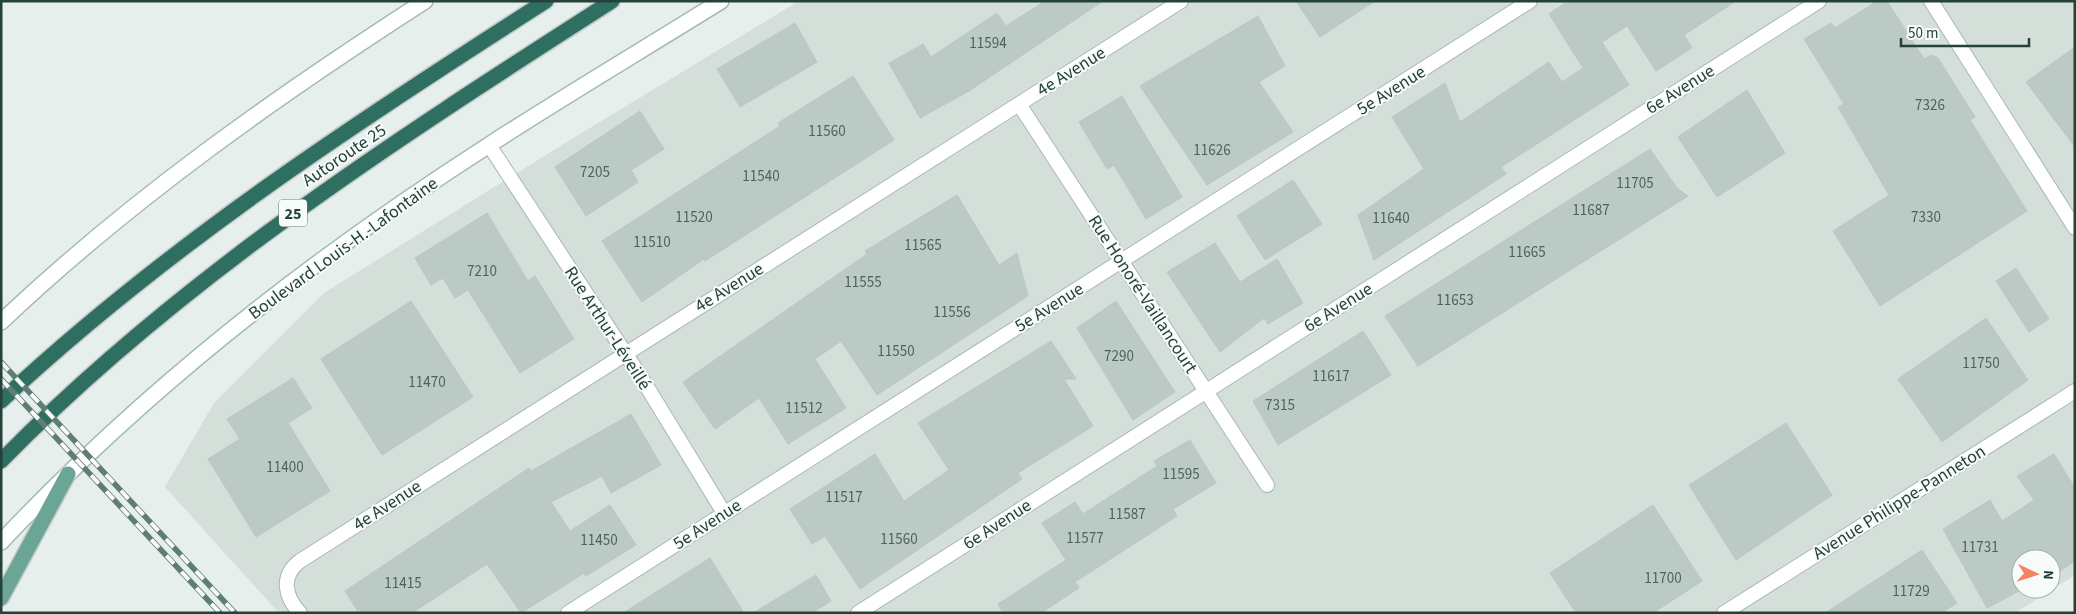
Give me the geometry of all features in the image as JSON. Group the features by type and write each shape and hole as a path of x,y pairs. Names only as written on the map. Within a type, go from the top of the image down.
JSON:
{"highway":[{"name":"Autoroute 25","path":"1,401 105,309 234,208 360,122 546,1"},
{"name":"Autoroute 25","path":"1,461 120,351 249,246 364,164 612,1"}],"main road":[{"path":"1,322 125,214 210,148 278,98 425,1"},
{"name":"Boulevard Louis-H.-Lafontaine","path":"1,542 68,474 156,394 246,318 342,245 489,145 721,1"},
{"path":"1,598 68,474"}],"street":[{"name":"4e Avenue","path":"300,613 288,598 286,582 289,572 300,561 1181,1"},
{"name":"6e Avenue","path":"858,613 1819,1"},
{"path":"1931,1 2073,221"},
{"name":"5e Avenue","path":"568,613 1522,3"},
{"name":"Rue Honoré-Vaillancourt","path":"1019,104 1267,485"},
{"name":"Rue Arthur-Léveillé","path":"489,145 724,512"},
{"name":"Avenue Philippe-Panneton","path":"1724,613 1739,609 2075,391"}],"shaded area":[{"path":"799,1 2075,1 2075,575 2061,584 2061,549 2011,549 2011,599 2037,599 2015,613 279,613 165,487 214,403 324,293"}],"building":[{"path":"1045,1 1103,1 969,91 920,118 889,63 923,44 931,57 997,13 1006,26"},
{"path":"1296,1 1375,1 1320,37"},
{"path":"1568,1 1736,1 1684,35 1692,48 1656,71 1627,26 1602,42 1629,85 1501,167 1506,174 1374,260 1358,215 1424,169 1392,117 1445,83 1460,122 1549,62 1562,82 1583,68 1549,14"},
{"path":"1877,1 1887,1 1924,59 1931,55 1938,58 1975,117 1970,120 2027,211 1880,306 1833,231 1889,195 1838,107 1844,104 1804,39 1831,23 1835,28"},
{"path":"1258,16 1285,66 1259,82 1293,132 1207,185 1140,86"},
{"path":"795,23 817,62 740,107 717,69"},
{"path":"2075,47 2075,147 2026,82"},
{"path":"853,76 894,140 705,261 704,259 642,302 602,241 780,126 778,123"},
{"path":"1747,90 1785,153 1717,197 1678,137"},
{"path":"1122,96 1182,197 1146,219 1114,165 1107,169 1079,122"},
{"path":"640,111 664,149 631,170 638,182 586,216 555,167"},
{"path":"1650,149 1677,188 1688,196 1418,366 1385,316"},
{"path":"1293,180 1322,224 1265,260 1237,216"},
{"path":"957,195 999,265 1017,253 1028,296 877,395 841,341 815,359 846,408 788,444 759,398 715,429 683,382 867,254 865,251"},
{"path":"487,213 528,281 535,276 574,339 520,373 468,290 455,298 443,278 431,285 415,258"},
{"path":"1215,243 1240,282 1277,259 1303,303 1268,324 1264,318 1220,352 1167,272"},
{"path":"2016,268 2049,319 2029,332 1996,281"},
{"path":"411,301 473,397 382,455 321,359"},
{"path":"1116,301 1175,392 1133,420 1077,328"},
{"path":"1986,318 2028,380 1942,442 1898,379"},
{"path":"1363,331 1391,375 1278,445 1253,401"},
{"path":"1051,341 1076,379 1064,379 1093,426 1018,473 1022,479 860,589 825,536 812,544 790,509 875,454 904,501 949,470 918,423"},
{"path":"293,378 312,408 288,423 330,491 256,537 208,459 240,439 227,419"},
{"path":"631,414 661,465 611,493 602,476 551,502 570,531 610,505 636,545 586,576 584,573 521,613 487,564 412,613 359,613 345,591 529,468 531,471"},
{"path":"1786,423 1832,495 1736,560 1689,485"},
{"path":"1190,440 1216,483 1173,509 1177,516 1075,582 1079,588 1041,613 1003,613 998,604 1066,560 1042,523 1075,502 1083,514 1157,466 1154,461"},
{"path":"2054,454 2075,488 2075,561 2061,570 2061,549 2011,549 2011,595 1987,608 1943,529 1990,500 2002,521 2034,500 2017,476"},
{"path":"1653,505 1702,581 1653,613 1576,613 1550,573"},
{"path":"1922,550 1957,603 1941,613 1825,613"},
{"path":"710,558 744,613 623,613"},
{"path":"816,575 831,601 812,613 753,613"}],"railway":[{"path":"1,362 235,613"},
{"path":"1,379 220,613"}]}
